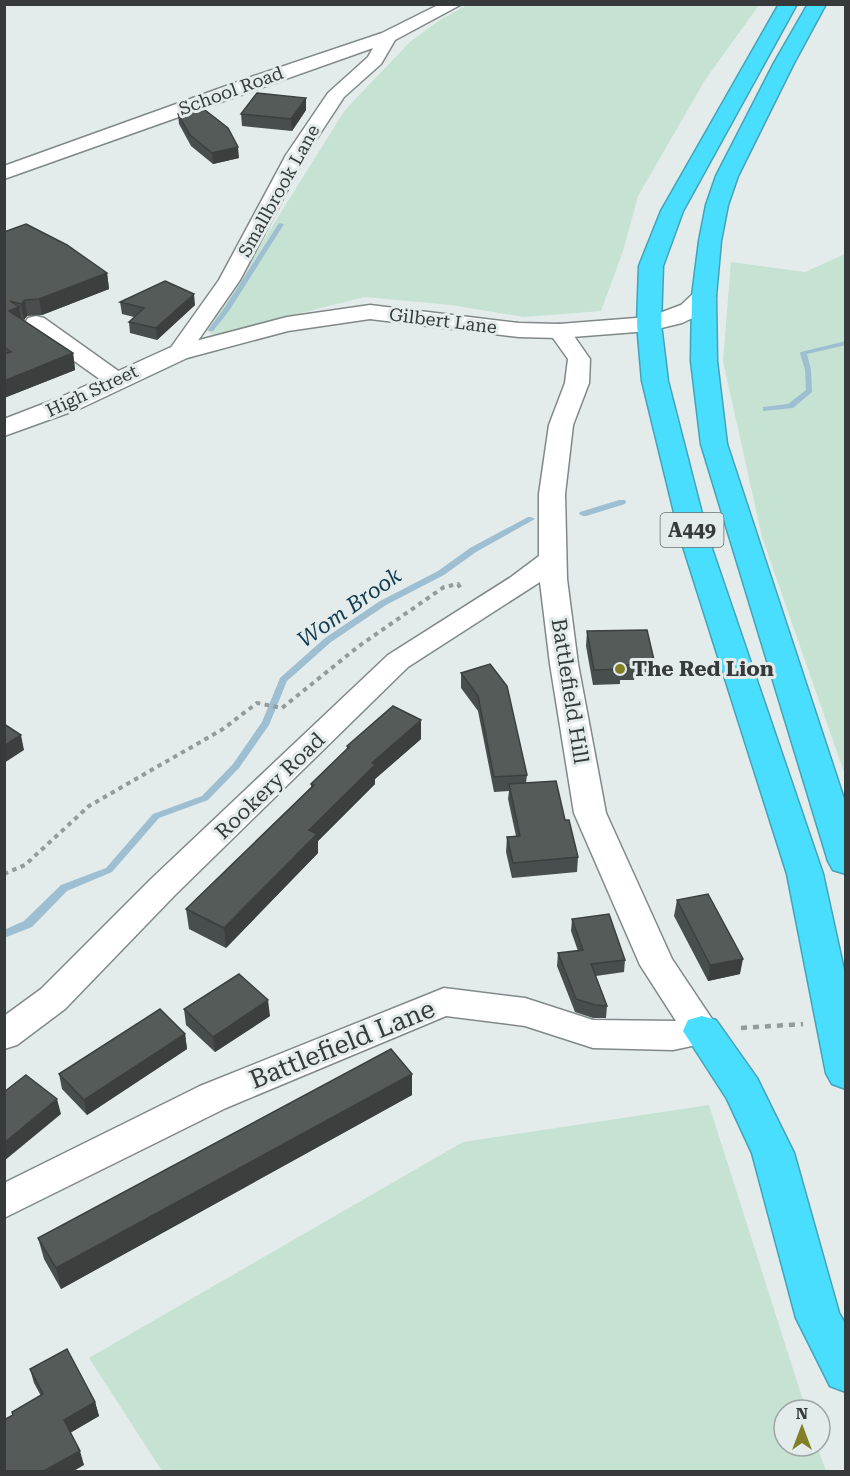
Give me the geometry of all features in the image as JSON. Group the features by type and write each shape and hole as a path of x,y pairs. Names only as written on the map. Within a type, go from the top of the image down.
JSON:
{"highway":[{"name":"A449","path":"789,4 672,211 651,266 649,324 655,381 694,537 805,874 846,1073"},
{"name":"A449","path":"817,4 784,63 727,176 717,204 704,296 704,361 714,444 846,861"},
{"path":"702,1031 743,1090 772,1153 818,1318 846,1371"}],"street":[{"name":"School Road","path":"4,173 312,62 388,37 454,4"},
{"name":"Smallbrook Lane","path":"178,353 229,280 296,155 337,93 375,60 388,37"},
{"name":"Gilbert Lane","path":"178,353 287,324 370,312 519,330 560,332 649,324 673,318 690,310 704,296"},
{"path":"36,323 116,380"},
{"name":"Battlefield Hill","path":"560,332 579,359 577,383 561,425 552,494 553,579 564,664 590,813 657,965 702,1031"},
{"name":"High Street","path":"4,428 70,403 178,353"},
{"name":"Rookery Road","path":"4,1035 53,999 163,886 309,750 398,661 521,584 553,559"},
{"name":"Battlefield Lane","path":"4,1202 213,1097 444,1002 525,1012 593,1034 673,1036 702,1031"}],"path":[{"path":"4,874 25,865 89,806 223,729 257,703 282,708 359,646 383,632 416,605 444,587 458,584 463,594 443,609 441,634"},
{"path":"702,1031 835,1021"}],"green space":[{"path":"469,4 759,5 705,80 638,196 623,251 601,311 524,317 451,305 365,297 213,335 202,326 225,302 345,110 410,42 440,20"},
{"path":"845,254 845,775 762,537 723,361 731,262 805,272"},
{"path":"709,1105 802,1398 772,1398 772,1458 821,1458 826,1471 162,1471 89,1358 463,1142"}],"building":[{"path":"257,93 306,98 291,119 241,114"},
{"path":"205,110 228,128 238,147 212,153 190,135 178,114"},
{"path":"26,224 67,245 107,273 39,299 25,300 21,304 10,301 19,307 9,311 73,353 4,381 4,354 11,352 4,347 4,232"},
{"path":"165,281 194,294 156,328 129,322 144,308 120,302"},
{"path":"647,630 654,660 635,661 636,665 620,665 621,669 594,670 587,631"},
{"path":"490,664 507,686 527,775 494,777 478,696 461,673"},
{"path":"393,706 421,720 372,763 375,765 309,830 317,834 224,928 186,909 314,785 311,784 349,747 347,746"},
{"path":"4,724 21,735 4,746"},
{"path":"556,781 565,820 569,820 578,857 513,863 507,837 520,836 509,784"},
{"path":"708,894 743,959 710,965 677,900"},
{"path":"609,914 625,960 591,964 607,1006 595,1005 576,999 558,953 583,950 572,919"},
{"path":"239,974 268,1000 213,1037 184,1009"},
{"path":"160,1009 185,1034 84,1100 59,1074"},
{"path":"391,1049 412,1074 56,1268 38,1238"},
{"path":"26,1075 57,1099 4,1143 4,1092"},
{"path":"67,1349 95,1402 64,1420 80,1451 42,1472 4,1472 4,1420 13,1415 12,1412 43,1394 30,1369"}],"waterway":[{"path":"211,330 226,311 281,224"},
{"name":"Wom Brook","path":"766,409 790,406 810,391 808,370 803,353 846,343"},
{"name":"Wom Brook","path":"583,514 622,502"},
{"name":"Wom Brook","path":"4,934 28,924 64,888 109,870 156,816 205,798 236,766 266,723 283,680 328,640 383,603 441,573 473,550 531,519"}],"place":[{"name":"The Red Lion","path":"620,669"}]}
